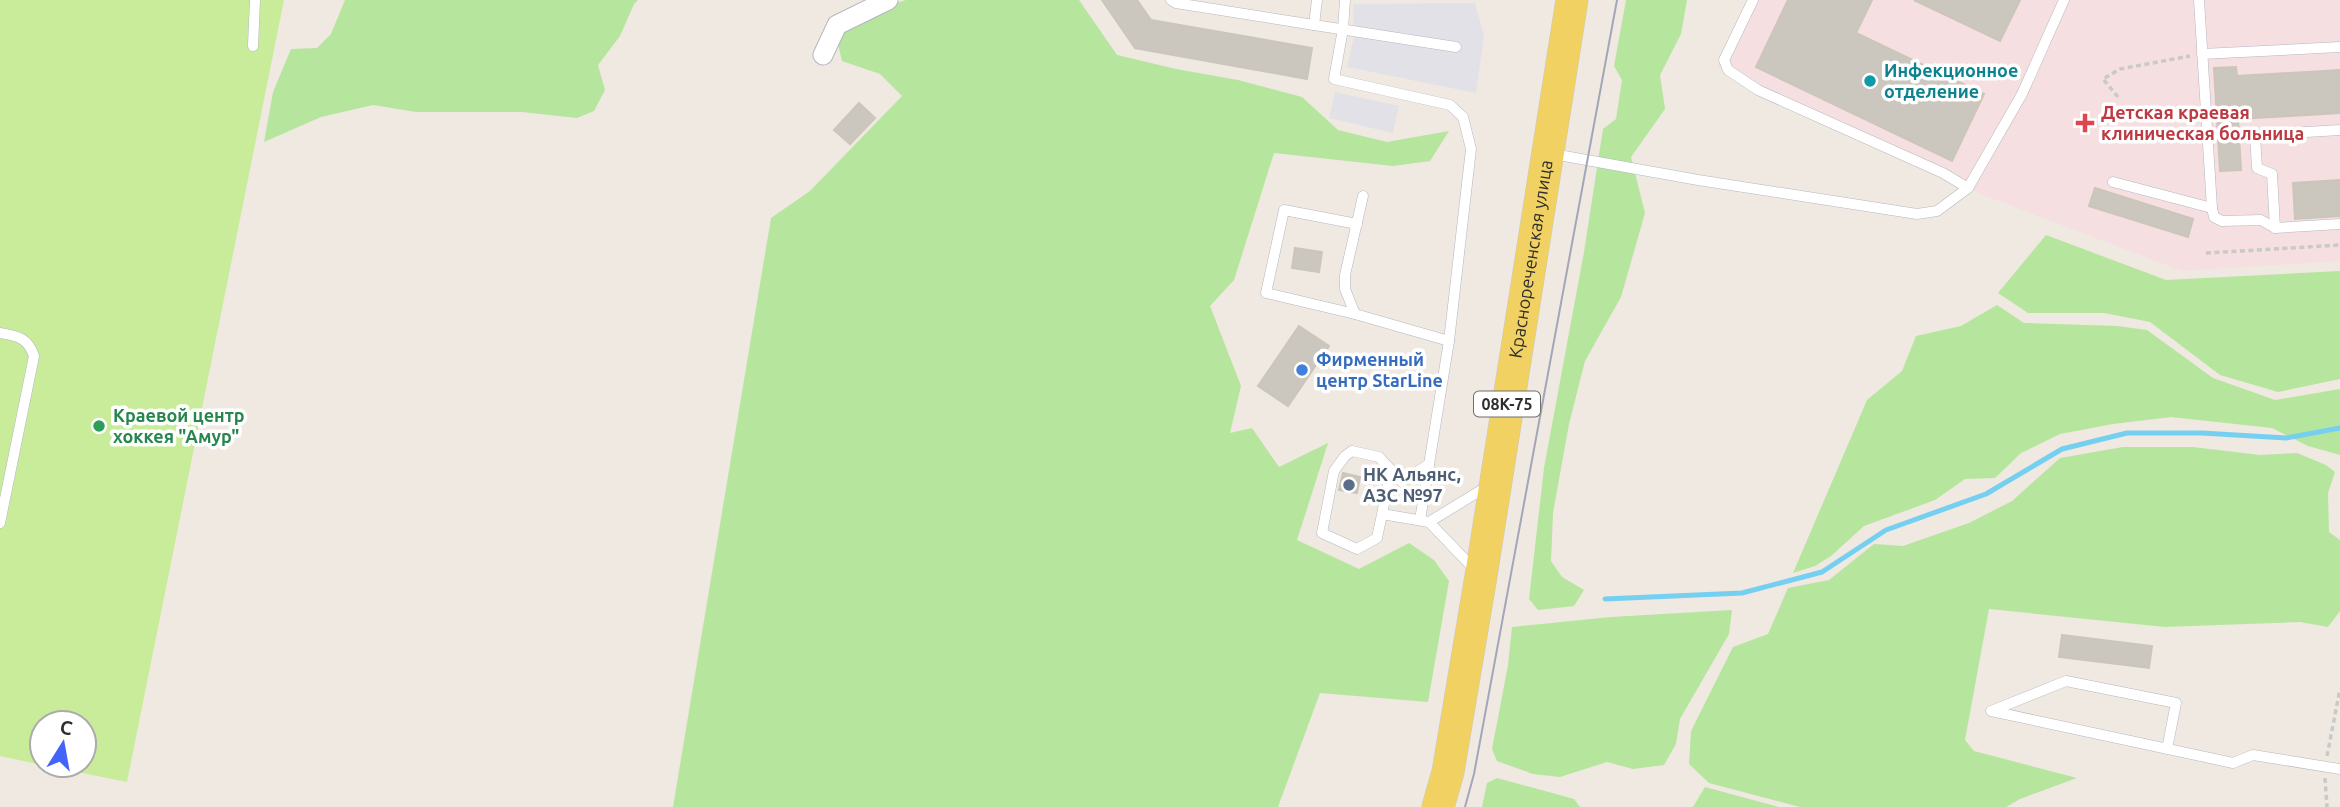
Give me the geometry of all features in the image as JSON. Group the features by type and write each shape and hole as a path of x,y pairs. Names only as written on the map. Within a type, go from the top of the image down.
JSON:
{"main road":[{"name":"Краснореченская улица","path":"1438,807 1448,772 1572,0"}],"street":[{"path":"824,55 837,25 888,0"}],"lane":[{"path":"253,46 255,0"},
{"path":"1171,0 1176,3 1456,47"},
{"path":"1314,25 1317,0"},
{"path":"1345,0 1334,79 1450,105 1463,117 1471,149 1449,341 1429,464 1424,521"},
{"path":"1753,0 1724,60 1728,71 1758,90 1943,173 1968,187"},
{"path":"1546,153 1917,214 1937,211 1968,187 2021,94 2064,0"},
{"path":"2199,0 2214,217 2218,220 2261,220 2274,228 2340,224"},
{"path":"2202,54 2340,47"},
{"path":"2274,228 2272,174 2257,168 2255,135 2340,130"},
{"path":"2113,182 2212,208"},
{"path":"1355,314 1345,289 1345,275 1363,196"},
{"path":"1357,224 1284,210 1266,293 1355,314 1449,341"},
{"path":"0,333 22,337 30,345 34,356 0,523"},
{"path":"1391,470 1377,538 1357,549 1322,533 1334,471 1352,451 1379,457 1391,470 1402,482 1429,464"},
{"path":"1424,521 1495,482"},
{"path":"1382,514 1424,521 1480,576"},
{"path":"2167,749 2176,703 2066,681 1992,711 2032,719 2167,749 2233,763 2253,755 2340,769"}],"path":[{"path":"2118,97 2103,79 2120,69 2202,54"},
{"path":"2206,253 2340,246"},
{"path":"2327,807 2325,768 2340,689"}],"shaded area":[{"name":"Детская краевая клиническая больница","path":"1749,0 2340,0 2340,261 2182,271 1944,180 1717,66"},
{"path":"1475,3 1484,36 1476,93 1347,67 1354,37 1353,4"},
{"path":"1335,92 1399,106 1393,133 1329,118"}],"green space":[{"name":"Краевой центр хоккея \"Амур\"","path":"0,0 284,0 127,782 98,776 98,709 28,709 28,762 0,756"},
{"path":"345,0 638,0 620,36 598,65 605,90 594,111 577,118 522,112 416,112 373,105 321,117 264,142 273,92 291,49 317,48 331,34"},
{"path":"906,0 1079,0 1117,55 1238,80 1302,97 1338,130 1387,142 1449,131 1430,161 1393,166 1274,153 1234,280 1210,306 1241,386 1230,433 1252,428 1279,467 1328,443 1297,540 1359,569 1409,543 1434,560 1449,581 1428,702 1320,693 1278,807 673,807 771,218 810,191 902,96 880,74 842,61 838,44 845,29 887,6"},
{"path":"1626,0 1687,0 1681,34 1660,75 1665,109 1631,157 1645,213 1621,297 1585,361 1569,424 1553,513 1551,561 1562,577 1584,590 1574,606 1538,610 1529,599 1544,468 1584,252 1603,129 1616,119 1622,80 1614,66"},
{"path":"2046,235 2166,280 2340,271 2340,379 2278,392 2220,375 2150,322 2104,313 2028,313 1998,293"},
{"path":"1997,305 2024,323 2117,326 2147,330 2213,378 2275,400 2340,389 2340,455 2308,446 2272,428 2171,417 2060,434 2021,453 1995,478 1965,479 1935,500 1864,526 1831,556 1815,566 1793,573 1867,400 1902,371 1916,336 1961,326"},
{"path":"2123,447 2193,447 2260,455 2297,453 2326,465 2335,472 2328,493 2329,532 2340,540 2340,611 2328,627 2300,622 2165,627 1989,609 1965,740 1974,751 2077,778 2020,799 2006,807 1800,807 1709,783 1689,764 1691,731 1733,647 1768,634 1788,588 1829,580 1874,544 1903,546 1969,523 2012,501 2060,458"},
{"path":"1732,610 1729,634 1680,719 1676,744 1664,765 1633,769 1607,762 1560,777 1533,774 1497,761 1492,749 1508,665 1512,627 1611,617"},
{"path":"1497,778 1574,799 1580,807 1482,807 1487,783"},
{"path":"1705,787 1779,807 1693,807"}],"building":[{"path":"1102,0 1137,0 1151,20 1312,48 1307,79 1135,48"},
{"name":"Инфекционное отделение","path":"1788,0 1872,0 1856,33 1984,94 1952,161 1756,67"},
{"name":"Инфекционное отделение","path":"1914,0 2020,0 2000,41"},
{"path":"2236,67 2237,76 2340,70 2340,113 2238,119 2241,170 2220,171 2214,68"},
{"path":"859,103 875,118 850,144 834,130"},
{"path":"2340,180 2340,216 2295,219 2293,183"},
{"path":"2095,188 2193,219 2188,237 2089,206"},
{"path":"1295,248 1322,252 1319,272 1292,268"},
{"path":"1299,326 1329,346 1288,406 1258,386"},
{"path":"1343,473 1360,477 1357,493 1339,490"},
{"path":"2062,635 2152,646 2149,668 2059,657"}],"waterway":[{"path":"1605,599 1742,593 1822,572 1886,530 1986,494 2062,449 2127,433 2202,433 2286,438 2340,428"}],"tram line":[{"path":"1465,807 1474,774 1617,0"}],"place":[{"name":"Инфекционное отделение","path":"1870,81"},
{"name":"Детская краевая клиническая больница","path":"2085,123"},
{"name":"Фирменный центр StarLine","path":"1302,370"},
{"name":"Краевой центр хоккея \"Амур\"","path":"99,426"},
{"name":"НК Альянс, АЗС №97","path":"1349,485"}]}
